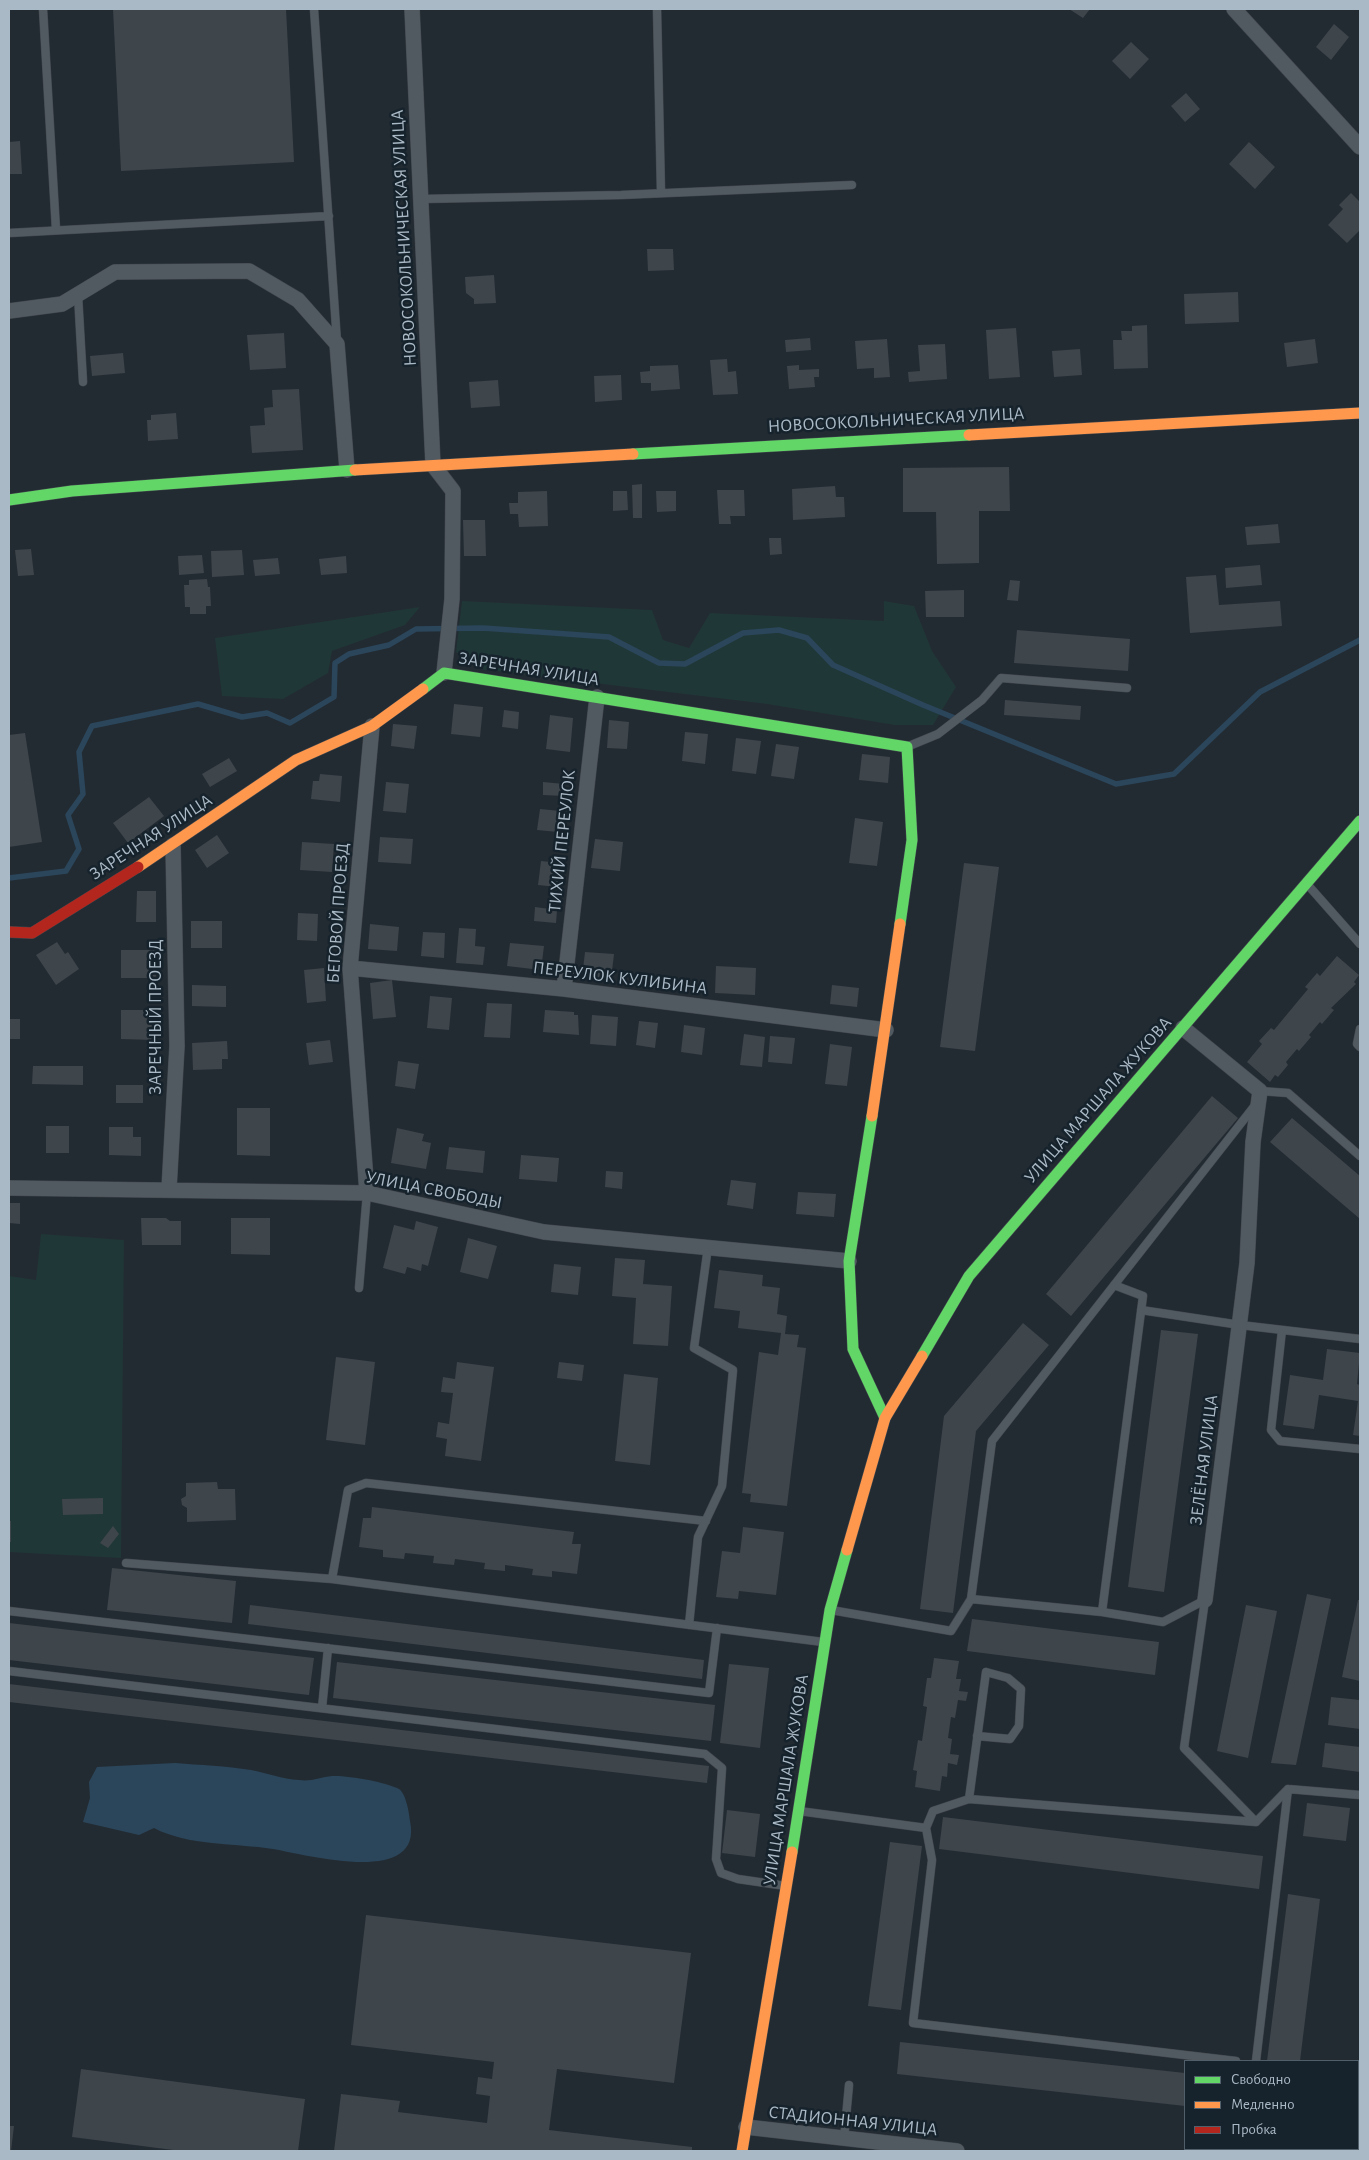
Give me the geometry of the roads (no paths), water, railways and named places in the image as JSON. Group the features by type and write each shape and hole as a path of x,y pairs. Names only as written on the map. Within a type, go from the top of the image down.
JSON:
{"street":[{"name":"НОВОСОКОЛЬНИЧЕСКАЯ УЛИЦА","path":"412,9 433,465"},
{"path":"1234,9 1360,147"},
{"path":"9,311 62,304 115,272 249,271 298,300 337,344 347,470"},
{"name":"НОВОСОКОЛЬНИЧЕСКАЯ УЛИЦА","path":"9,500 72,491 347,470 1360,413"},
{"path":"433,465 453,491 450,616 444,673"},
{"name":"ЗАРЕЧНАЯ УЛИЦА","path":"9,932 32,933 173,845 296,760 372,726 444,673 907,747"},
{"name":"ТИХИЙ ПЕРЕУЛОК","path":"564,989 597,697"},
{"name":"БЕГОВОЙ ПРОЕЗД","path":"368,1193 350,968 372,726"},
{"path":"885,1418 853,1349 849,1261 886,1030 912,840 907,747"},
{"name":"УЛИЦА МАРШАЛА ЖУКОВА","path":"742,2151 787,1886 830,1610 885,1418 969,1276 1360,820"},
{"name":"ЗАРЕЧНЫЙ ПРОЕЗД","path":"169,1189 177,1046 173,845"},
{"name":"ПЕРЕУЛОК КУЛИБИНА","path":"350,968 564,989 886,1030"},
{"path":"1183,1028 1260,1095"},
{"name":"ЗЕЛЁНАЯ УЛИЦА","path":"1205,1600 1247,1263 1253,1142 1260,1095"},
{"name":"УЛИЦА СВОБОДЫ","path":"9,1188 368,1193 544,1232 849,1261"},
{"name":"СТАДИОННАЯ УЛИЦА","path":"746,2128 957,2151"}],"lane":[{"path":"43,9 56,230"},
{"path":"314,9 337,344"},
{"path":"657,9 661,193"},
{"path":"421,199 661,193 852,185"},
{"path":"9,233 329,216"},
{"path":"78,295 83,382"},
{"path":"907,747 938,734 982,700 1001,678 1128,688"},
{"path":"1307,884 1360,944"},
{"path":"1360,1029 1357,1044 1360,1048"},
{"path":"830,1610 951,1631 971,1599 992,1441 1260,1095 1288,1093 1360,1156"},
{"path":"359,1288 368,1193"},
{"path":"689,1625 698,1537 722,1486 733,1370 694,1348 708,1247"},
{"path":"1102,1612 1143,1296 1114,1285"},
{"path":"1141,1310 1240,1325 1360,1339"},
{"path":"1282,1330 1271,1430 1280,1441 1360,1450"},
{"path":"332,1578 348,1490 366,1484 706,1521"},
{"path":"126,1562 332,1578 825,1642"},
{"path":"971,1599 1102,1612 1163,1622 1205,1600"},
{"path":"1205,1600 1184,1748 1256,1822"},
{"path":"9,1611 709,1693 717,1628"},
{"path":"322,1708 328,1648"},
{"path":"9,1671 705,1754 722,1768 716,1859 721,1873 738,1879 787,1886"},
{"path":"969,1799 977,1736 986,1672 1008,1678 1021,1689 1019,1726 1010,1739 977,1736"},
{"path":"1256,1822 1288,1789"},
{"path":"1288,1789 1360,1795"},
{"path":"1256,2060 1288,1789"},
{"path":"1228,2060 913,2023 932,1860 926,1828 933,1811 969,1799 1256,1822"},
{"path":"799,1811 926,1828"},
{"path":"844,2139 849,2085"}],"water":[{"path":"175,1763 242,1769 303,1780 332,1776 347,1777 393,1786 401,1791 407,1803 410,1821 409,1842 399,1854 381,1861 358,1862 334,1860 258,1847 197,1841 167,1834 154,1828 139,1835 83,1822 90,1798 89,1782 97,1767"}],"waterway":[{"path":"9,878 66,871 79,849 68,815 83,794 79,752 92,726 198,704 242,717 267,713 290,723 334,697 335,663 349,654 389,645 416,629 483,628 609,637 659,663 685,664 743,633 779,630 807,638 833,665 923,705 1116,784 1174,774 1260,692 1360,640"}]}
